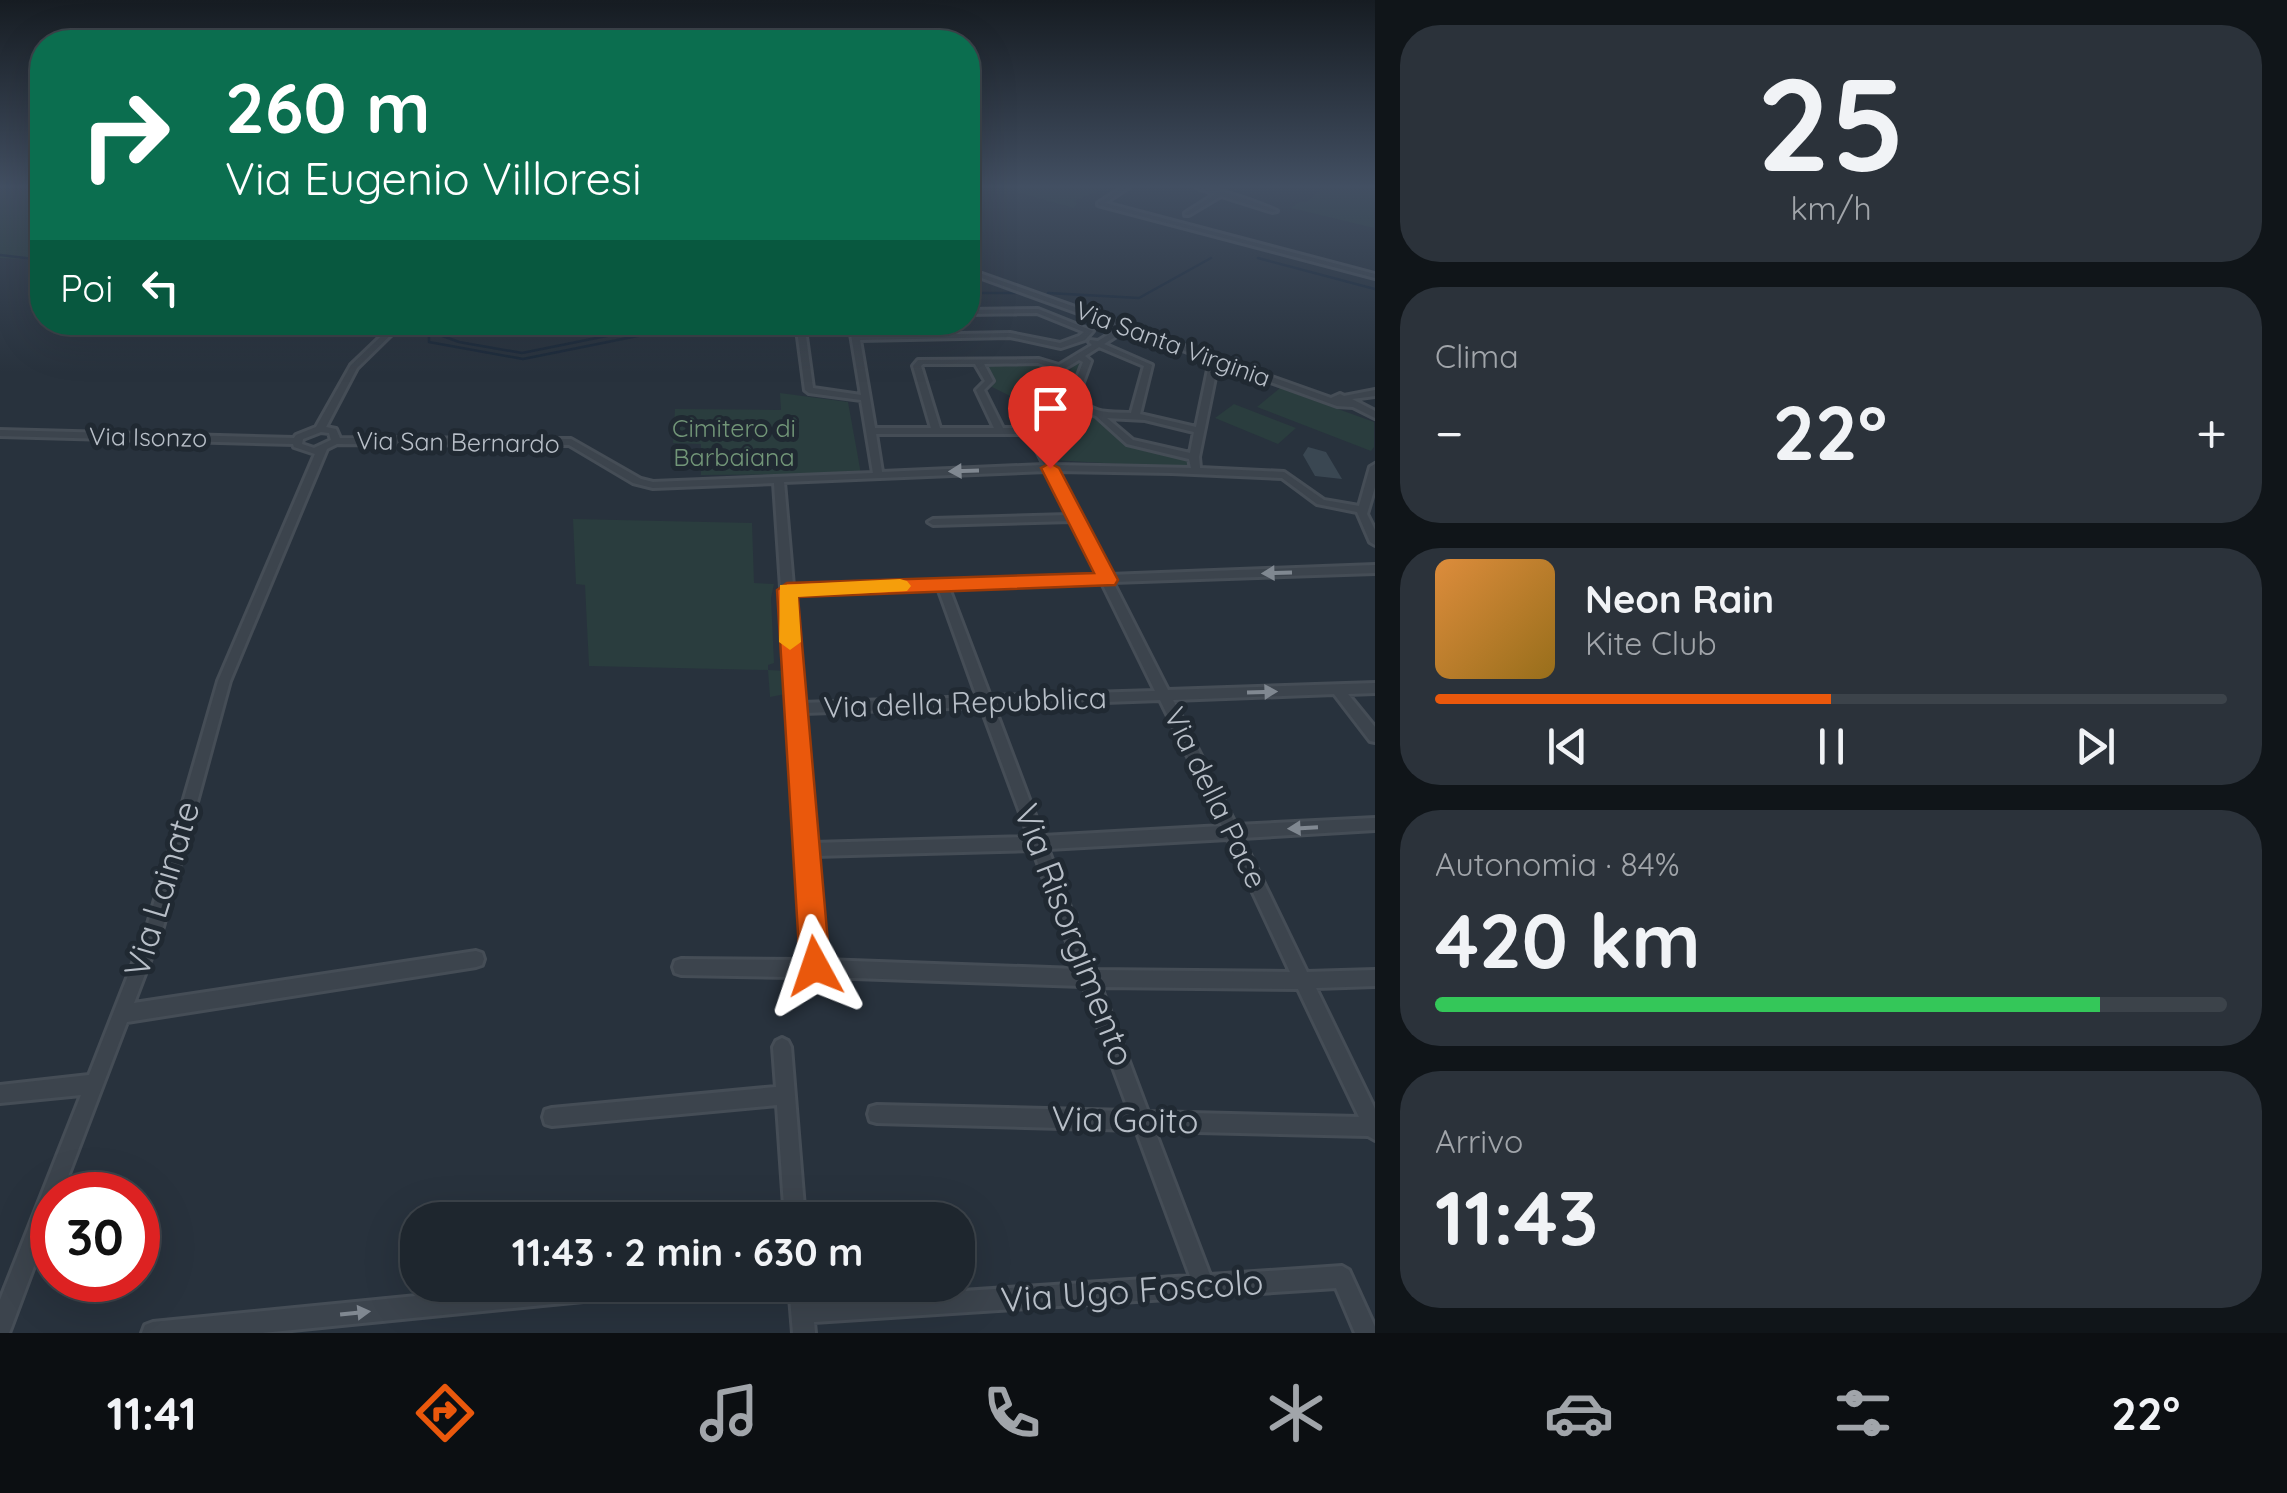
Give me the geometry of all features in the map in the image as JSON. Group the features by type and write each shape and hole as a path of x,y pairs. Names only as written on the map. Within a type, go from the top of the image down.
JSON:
{"street":[{"path":"1272,249 1374,276"},
{"name":"Via Santa Virginia","path":"980,274 1311,393 1353,399 1374,415"},
{"path":"856,338 1010,335 1065,346 1090,333 1086,328 1038,312 980,312"},
{"path":"871,431 1034,431 1060,368 1126,327"},
{"path":"320,429 354,367 387,335"},
{"path":"802,335 809,390 866,398"},
{"path":"855,335 878,475"},
{"path":"1082,338 1148,365 1135,416"},
{"path":"1078,355 1087,361 1074,396 1082,408 1100,416 1130,442 1194,457"},
{"path":"1196,471 1194,457 1214,360"},
{"path":"936,430 917,366 928,362 1038,361 1060,368"},
{"path":"979,362 989,381 980,390 1000,430"},
{"path":"1100,416 1135,416 1200,431"},
{"path":"296,441 305,433 320,429 333,431 329,445"},
{"name":"Via della Pace","path":"1034,431 1374,1128"},
{"name":"Via Isonzo","path":"0,433 296,441"},
{"name":"Via San Bernardo","path":"296,441 300,448 571,442 644,484 1050,468 1290,476 1328,505 1366,517"},
{"name":"Via Lainate","path":"0,1328 155,927 224,681 329,445"},
{"path":"1374,467 1366,517 1374,542"},
{"path":"779,479 815,966"},
{"path":"932,522 1074,518"},
{"path":"787,590 1374,569"},
{"name":"Via Risorgimento","path":"942,585 1204,1286"},
{"name":"Via della Repubblica","path":"795,708 1374,688"},
{"path":"1338,690 1374,737"},
{"path":"804,850 1039,843 1374,824"},
{"path":"122,1014 476,958"},
{"path":"681,967 815,966 1091,978 1374,978"},
{"path":"782,1047 794,1202"},
{"path":"0,1094 94,1084"},
{"path":"552,1117 786,1096"},
{"name":"Via Goito","path":"878,1114 1374,1128"},
{"name":"Via Ugo Foscolo","path":"803,1322 1342,1277 1366,1333"},
{"path":"153,1333 464,1302"}],"green space":[{"path":"0,249 30,249 30,259 0,258"},
{"path":"1078,360 1082,361 1069,397 1074,408 1098,420 1126,443 1190,459 1187,468 1053,460 1044,437 1047,419 1067,374"},
{"path":"1032,363 1054,370 1035,415 1022,425 1010,396 990,386 995,382 986,367"},
{"path":"1280,388 1374,422 1374,447 1371,451 1257,407"},
{"name":"Cimitero di Barbaiana","path":"780,393 848,402 861,474 701,475 701,444 673,443 675,409 781,410"},
{"path":"1234,404 1296,428 1278,444 1215,418"},
{"path":"573,519 752,523 754,583 774,584 774,663 768,665 768,670 589,666 585,585 576,584"},
{"path":"768,670 785,671 785,694 770,697"}],"building":[{"path":"1308,447 1326,452 1342,479 1315,476 1303,455"}],"waterway":[{"path":"0,255 30,259"},
{"path":"1048,293 1139,298 1211,258"},
{"path":"1258,258 1375,289"},
{"path":"980,293 1023,293"},
{"path":"429,335 429,342 523,359 642,335"},
{"path":"440,335 522,353 611,335"}],"slow traffic":[{"path":"790,642 787,590 900,586"}],"route":[{"path":"815,966 787,590 1107,580 1050,468"}]}
